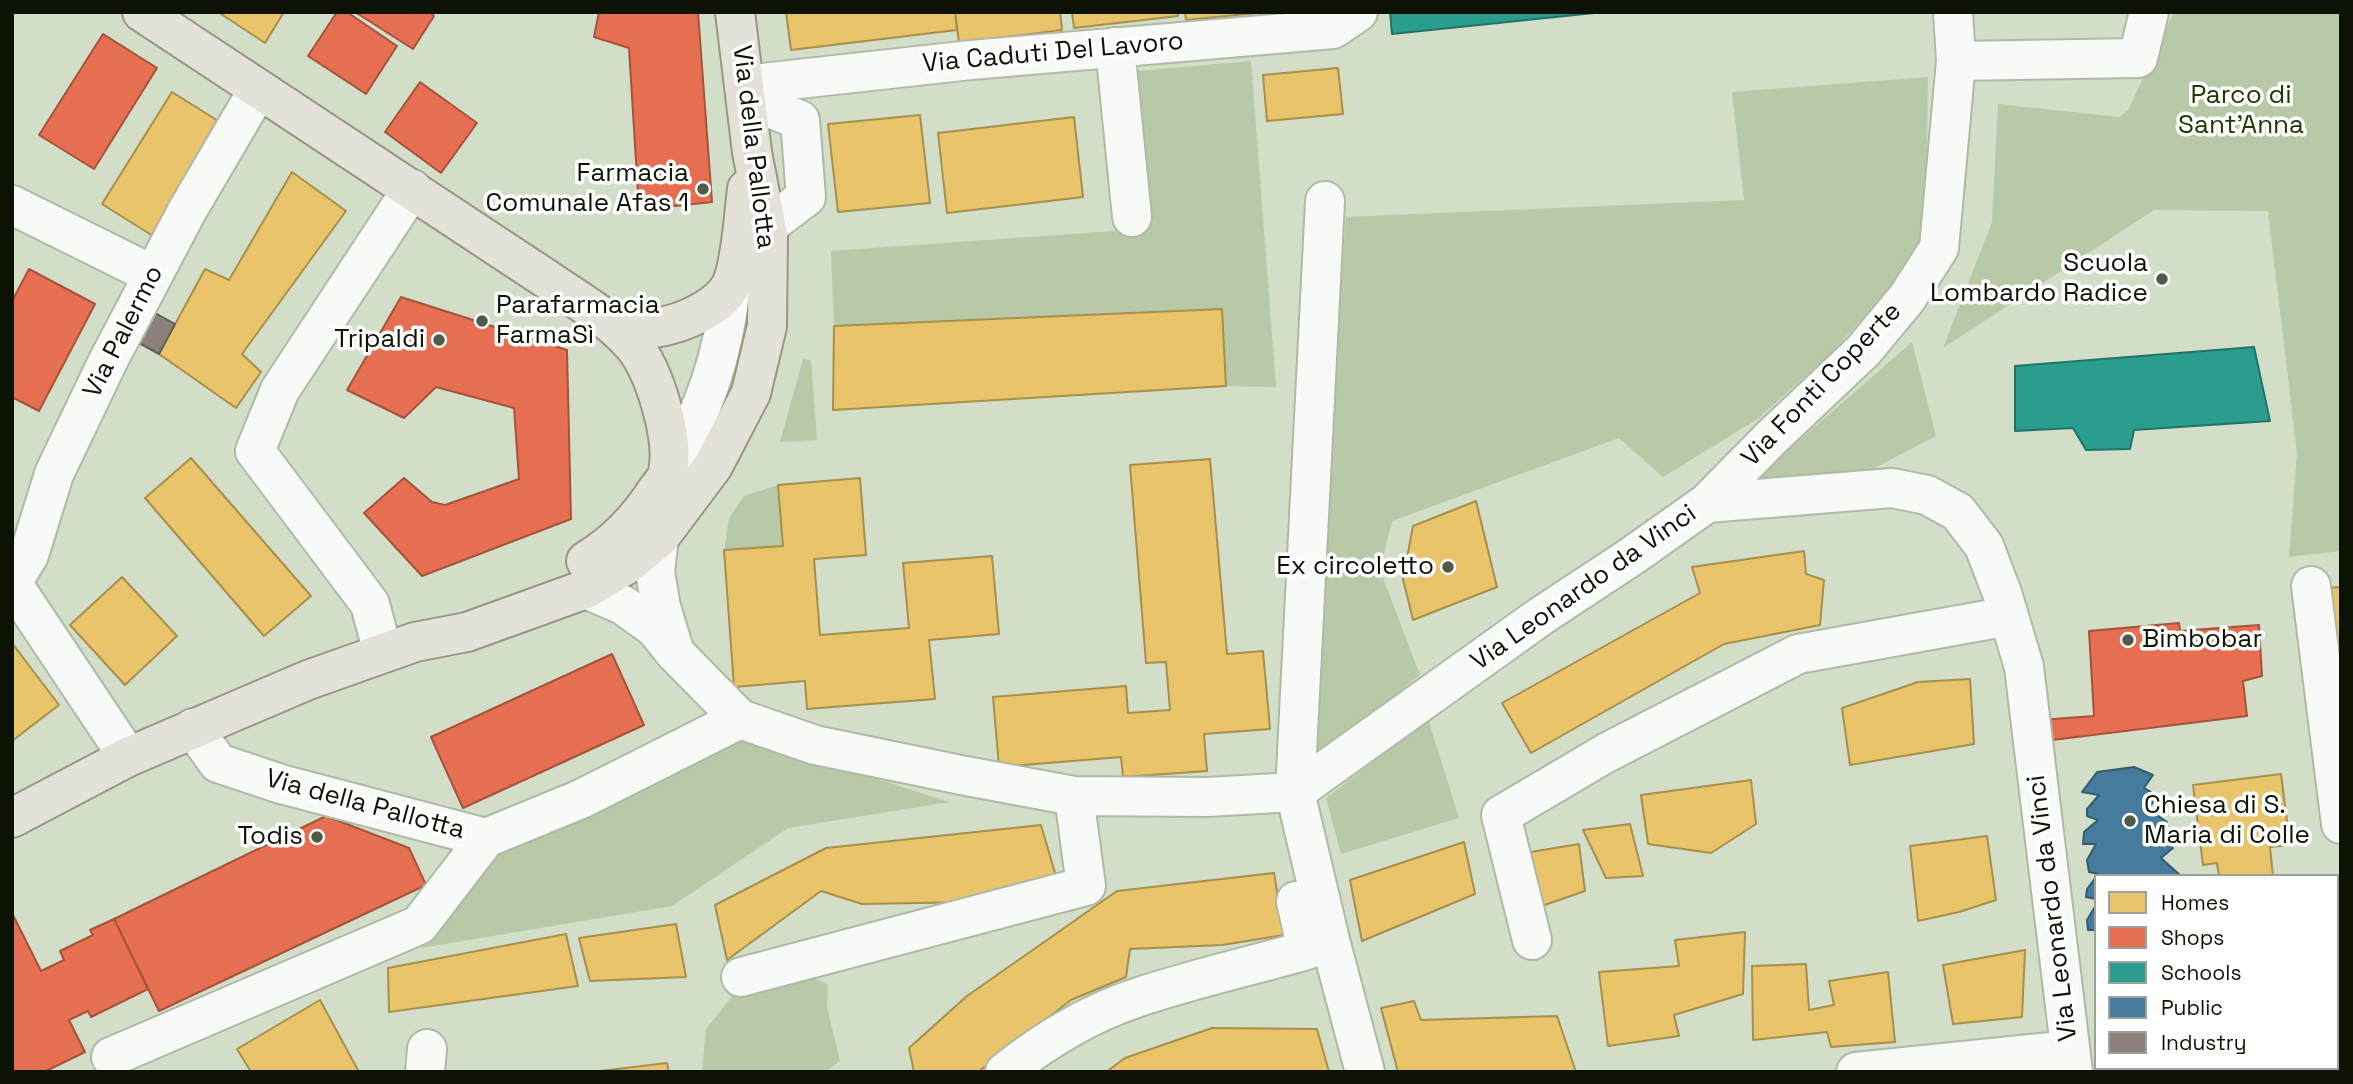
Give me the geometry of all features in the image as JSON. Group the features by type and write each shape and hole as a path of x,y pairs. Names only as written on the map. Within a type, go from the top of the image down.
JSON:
{"main road":[{"path":"142,12 605,319 634,346 659,394 667,429 668,474 640,517 608,548 557,579 463,613 399,647"},
{"name":"Via della Pallotta","path":"12,818 128,757 309,680 399,647 467,632 586,589 628,564 659,538 713,466 751,393 767,326 766,228 752,152 735,12"},
{"path":"605,319 644,329 688,320 708,309 731,286 740,250 752,152"}],"street":[{"name":"Via Caduti Del Lavoro","path":"745,92 971,60 1333,29 1358,12"},
{"name":"Via Fonti Coperte","path":"1707,503 1863,351 1907,298 1939,248 1956,61 1953,12"},
{"path":"1956,61 2138,58 2149,12"},
{"path":"1115,47 1132,217"},
{"name":"Via Palermo","path":"128,757 12,583 29,555 54,474 108,361 187,211 258,90"},
{"path":"745,92 800,120 806,197 766,228"},
{"path":"399,647 255,450 280,390 412,189"},
{"path":"1325,201 1295,792 1330,940 1366,1072"},
{"path":"12,205 153,275"},
{"path":"668,474 713,379 726,330 731,286"},
{"name":"Via Leonardo da Vinci","path":"1295,792 1541,616 1707,503 1892,488 1927,495 1958,512 1984,546 2024,667 2071,1061"},
{"path":"659,538 655,572 661,607 674,652"},
{"path":"2311,586 2341,824"},
{"path":"586,589 623,605 655,628 674,652 740,719 815,745 1074,796 1207,797 1295,792"},
{"path":"1532,940 1501,815 1606,753 1798,654 2009,616"},
{"name":"Via della Pallotta","path":"193,728 218,763 281,783 486,838 581,799 740,719"},
{"path":"741,977 1086,886 1074,796"},
{"path":"1005,1072 1034,1048 1082,1021 1135,998 1307,950 1285,853 1306,835"},
{"path":"111,1057 419,925 486,838"},
{"path":"1856,1072 2071,1061"}],"green space":[{"name":"Parco di Sant'Anna","path":"2174,12 2341,12 2341,551 2289,557 2297,453 2268,211 2154,210 1943,348 1992,222 1998,104 2119,117 2128,110"},
{"path":"1251,61 1276,387 1226,386 834,326 831,251 1143,229 1126,72"},
{"path":"1928,77 1925,250 1832,352 1759,418 1663,477 1619,438 1392,521 1380,570 1420,675 1317,758 1317,544 1346,217 1744,200 1732,92"},
{"path":"1912,342 1936,436 1865,473 1748,485"},
{"path":"803,359 811,360 817,440 780,442"},
{"path":"778,485 783,546 724,550 729,518 744,496"},
{"path":"1428,719 1459,818 1341,854 1326,798"},
{"path":"744,737 950,802 788,828 672,906 421,948 495,854"},
{"path":"807,974 828,985 827,1007 840,1061 825,1072 702,1072 706,1029 735,993"}],"building: Homes":[{"path":"218,12 284,12 265,43"},
{"path":"786,12 955,12 957,30 791,50"},
{"path":"955,12 1060,12 1062,30 959,43"},
{"path":"1072,12 1178,12 1178,16 1074,28"},
{"path":"1185,12 1267,12 1186,20"},
{"path":"1338,68 1343,114 1267,121 1263,75"},
{"path":"172,92 223,124 153,236 102,204"},
{"path":"920,115 930,203 838,212 828,124"},
{"path":"1074,117 1083,197 947,213 938,133"},
{"path":"292,172 346,211 242,354 261,372 236,408 159,354 205,269 229,280"},
{"path":"1222,309 1226,386 833,410 834,326"},
{"path":"191,458 311,596 264,636 145,498"},
{"path":"1210,459 1227,654 1263,651 1270,729 1204,734 1207,771 1123,777 1121,757 999,767 993,697 1126,686 1128,713 1170,710 1166,662 1146,663 1130,465"},
{"path":"860,478 866,555 814,559 820,635 909,628 903,563 992,556 999,634 929,640 935,699 807,709 805,681 734,687 724,550 783,546 778,485"},
{"name":"Ex circoletto","path":"1476,501 1497,587 1413,620 1403,579 1413,526"},
{"path":"1804,551 1806,574 1824,580 1820,625 1724,644 1531,753 1502,703 1700,593 1692,567"},
{"path":"122,577 177,636 125,685 70,625"},
{"path":"2341,587 2341,682 2328,588"},
{"path":"12,643 59,705 12,741"},
{"path":"1970,679 1974,744 1850,765 1842,708 1918,682"},
{"path":"2281,774 2290,845 2270,847 2273,874 2219,874 2217,863 2203,865 2193,785"},
{"path":"1751,780 1756,824 1711,853 1648,844 1641,795"},
{"path":"1630,824 1643,876 1606,878 1583,830"},
{"path":"1041,825 1057,880 975,902 862,904 821,891 727,960 715,905 826,848"},
{"path":"1987,836 1996,900 1918,921 1910,846"},
{"path":"1464,842 1475,894 1362,941 1350,880"},
{"path":"1579,844 1585,891 1533,909 1525,853"},
{"path":"1274,873 1284,935 1222,945 1130,949 1126,977 1071,1000 978,1072 914,1072 909,1048 967,996 1117,891"},
{"path":"676,924 686,977 590,981 579,938"},
{"path":"1745,932 1743,994 1674,1015 1679,1036 1608,1046 1599,972 1679,966 1675,940"},
{"path":"566,934 578,986 389,1012 388,968"},
{"path":"2025,950 2022,1017 1953,1024 1943,965"},
{"path":"1806,964 1809,1010 1834,1005 1829,981 1888,972 1895,1042 1831,1047 1827,1032 1753,1040 1752,966"},
{"path":"320,1000 359,1072 251,1072 237,1049"},
{"path":"1414,1001 1421,1020 1557,1016 1576,1072 1398,1072 1381,1008"},
{"path":"1212,1028 1317,1029 1329,1072 1106,1072 1125,1058"},
{"path":"667,1063 669,1072 592,1072"},
{"path":"2244,1070 2269,1072 2245,1072"}],"building: Shops":[{"path":"337,12 347,12 397,46 366,94 308,56"},
{"path":"355,12 430,12 434,16 413,49"},
{"path":"599,12 698,12 712,202 639,210 629,48 594,37"},
{"path":"103,34 157,68 94,169 39,135"},
{"path":"420,82 477,123 441,173 385,132"},
{"path":"29,269 95,304 39,411 12,397 12,301"},
{"path":"401,297 567,350 571,519 422,576 364,513 404,478 432,502 445,505 519,479 514,408 436,387 404,418 347,390"},
{"path":"2179,623 2180,631 2259,625 2262,676 2243,681 2247,716 2044,741 2040,720 2094,716 2089,631"},
{"path":"612,654 644,725 463,808 431,737"},
{"path":"326,816 409,848 426,885 159,1011 114,919"},
{"path":"12,913 41,971 64,960 60,951 93,935 90,930 114,919 148,989 91,1017 88,1011 69,1020 85,1052 44,1072 12,1072"}],"building: Schools":[{"path":"1390,12 1604,12 1392,34"},
{"path":"2254,347 2270,421 2134,430 2130,449 2086,450 2073,428 2015,431 2015,366"}],"building: Public":[{"name":"Chiesa di S. Maria di Colle","path":"2134,767 2153,775 2144,788 2158,796 2148,809 2167,822 2155,833 2173,848 2161,858 2179,874 2089,872 2087,860 2096,844 2083,844 2084,832 2098,820 2087,816 2087,809 2099,795 2082,792 2097,772"},
{"name":"Chiesa di S. Maria di Colle","path":"2094,880 2094,899 2086,897 2087,889"},
{"name":"Chiesa di S. Maria di Colle","path":"2094,908 2094,930 2088,930 2087,920"}],"building: Industry":[{"path":"148,309 175,324 159,354 130,338"}],"place":[{"name":"Farmacia Comunale Afas 1","path":"703,189"},
{"name":"Scuola Lombardo Radice","path":"2162,279"},
{"name":"Parafarmacia FarmaSì","path":"482,321"},
{"name":"Tripaldi","path":"439,340"},
{"name":"Ex circoletto","path":"1448,567"},
{"name":"Bimbobar","path":"2128,640"},
{"name":"Chiesa di S. Maria di Colle","path":"2130,821"},
{"name":"Todis","path":"317,837"}]}
